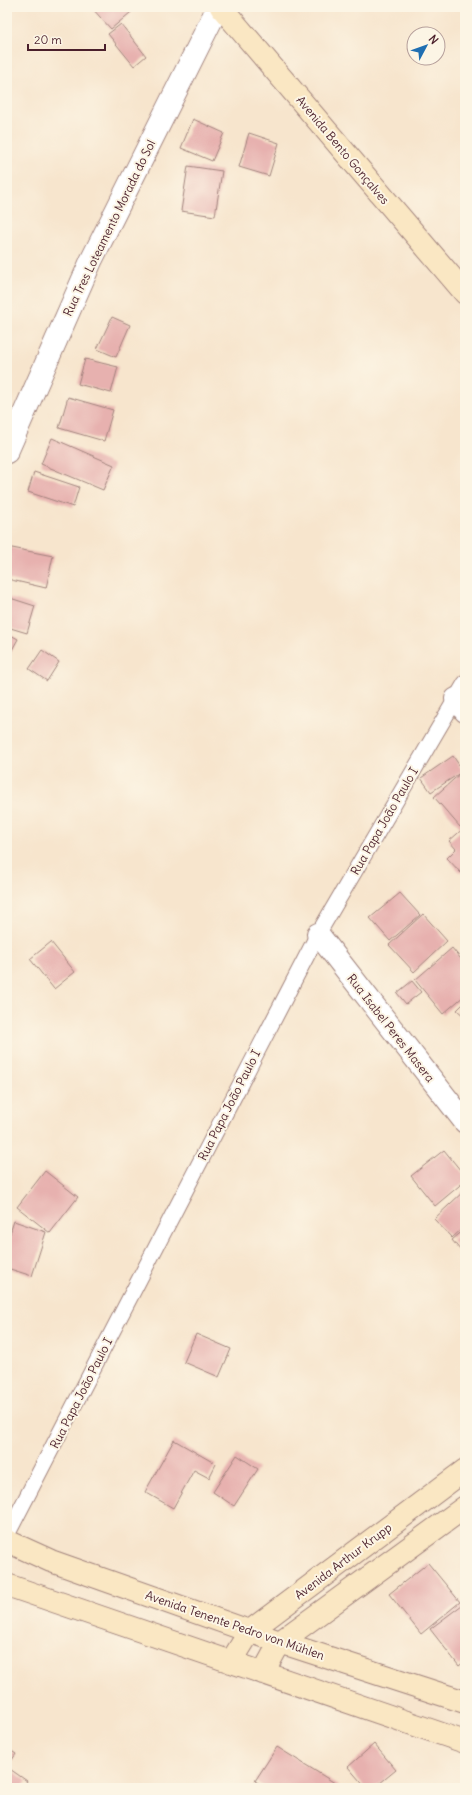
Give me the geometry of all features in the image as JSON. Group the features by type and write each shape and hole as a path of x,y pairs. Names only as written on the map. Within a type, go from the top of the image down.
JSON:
{"main road":[{"name":"Avenida Bento Gonçalves","path":"221,7 465,293"},
{"name":"Avenida Arthur Krupp","path":"231,1662 250,1631 465,1470"},
{"path":"262,1673 280,1642 465,1507"},
{"name":"Avenida Tenente Pedro von Mühlen","path":"7,1541 51,1561 280,1642 465,1702"},
{"path":"7,1585 465,1742"}],"street":[{"name":"Rua Tres Loteamento Morada do Sol","path":"7,452 91,260 218,7"},
{"name":"Rua Isabel Peres Masera","path":"318,934 465,1122"}],"lane":[{"name":"Rua Papa João Paulo I","path":"7,1535 318,934 462,697"}],"building":[{"path":"91,7 137,7 111,29"},
{"path":"121,24 146,56 134,66 108,34"},
{"path":"193,119 224,133 212,161 181,148"},
{"path":"249,133 279,143 269,176 239,167"},
{"path":"188,166 222,171 215,216 181,211"},
{"path":"112,317 130,325 116,357 97,349"},
{"path":"85,359 118,367 111,393 78,384"},
{"path":"68,397 113,410 104,441 59,428"},
{"path":"52,438 114,465 103,490 41,464"},
{"path":"34,472 79,487 73,507 28,492"},
{"path":"7,547 53,556 46,588 7,579"},
{"path":"7,597 35,606 27,633 7,627"},
{"path":"7,633 18,639 7,659"},
{"path":"42,650 59,662 47,681 29,669"},
{"path":"453,756 463,771 431,792 421,778"},
{"path":"463,771 465,774 465,823 460,827 434,797"},
{"path":"465,827 465,870 461,873 447,858 456,849 449,841"},
{"path":"400,893 420,915 390,941 370,918"},
{"path":"423,914 447,941 414,972 389,945"},
{"path":"51,942 75,972 54,989 30,959"},
{"path":"452,948 465,964 465,995 443,1014 415,980"},
{"path":"412,981 421,992 406,1004 397,993"},
{"path":"465,1002 465,1017 457,1010"},
{"path":"444,1150 465,1176 465,1181 435,1206 411,1176"},
{"path":"45,1171 78,1197 50,1233 17,1207"},
{"path":"465,1190 465,1226 452,1238 434,1219"},
{"path":"14,1221 46,1232 32,1276 7,1268 7,1236 9,1236"},
{"path":"465,1229 465,1248 461,1251 452,1240"},
{"path":"196,1334 231,1349 219,1377 184,1362"},
{"path":"174,1440 216,1464 209,1478 194,1470 173,1508 145,1492"},
{"path":"237,1455 258,1469 234,1506 213,1492"},
{"path":"428,1563 460,1602 421,1634 389,1594"},
{"path":"462,1605 465,1609 465,1661 459,1666 430,1629"},
{"path":"374,1744 396,1770 374,1788 366,1788 348,1767"},
{"path":"277,1747 338,1785 336,1788 266,1788 255,1781"},
{"path":"7,1748 16,1754 7,1767"},
{"path":"7,1767 27,1781 22,1788 7,1788"}]}
